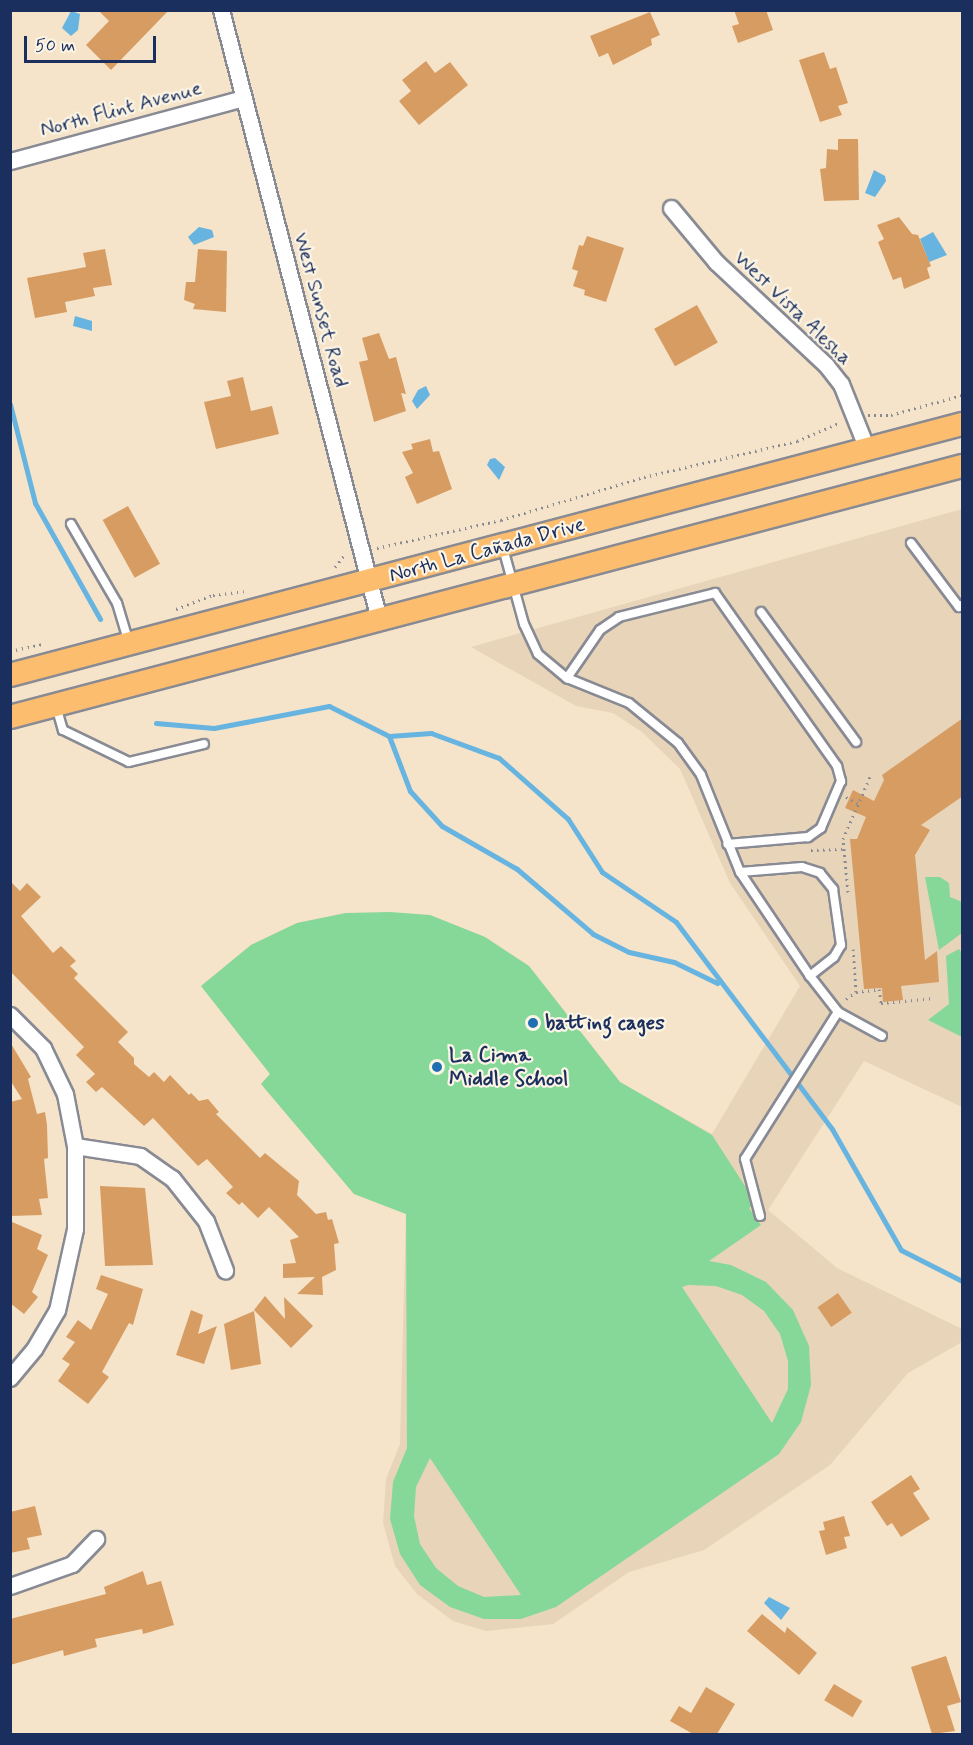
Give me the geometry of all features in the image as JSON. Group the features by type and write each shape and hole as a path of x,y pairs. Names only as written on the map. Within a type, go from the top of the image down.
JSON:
{"main road":[{"name":"North La Cañada Drive","path":"10,675 963,424"},
{"name":"North La Cañada Drive","path":"10,717 963,466"}],"street":[{"name":"West Sunset Road","path":"221,10 379,619"},
{"name":"North Flint Avenue","path":"10,161 243,98"},
{"name":"West Vista Alesha","path":"670,208 716,262 826,365 841,384 867,449"},
{"path":"10,1015 43,1048 64,1095 75,1146 75,1229 57,1310 34,1349 10,1378"},
{"path":"75,1146 140,1156 172,1178 206,1221 225,1270"},
{"path":"10,1586 72,1564 96,1539"}],"lane":[{"path":"71,524 117,603 129,644"},
{"path":"911,543 961,608"},
{"path":"503,546 513,585 538,654 567,678 629,703 678,743 701,775 740,872 810,976 838,1012 882,1036"},
{"path":"567,678 600,630 619,617 715,593 837,766 841,781 821,828 808,837 727,844"},
{"path":"762,612 856,742"},
{"path":"56,705 63,730 129,762 204,744"},
{"path":"740,872 802,867 820,873 833,889 841,945 834,957 810,976"},
{"path":"760,1216 745,1158 838,1012"}],"path":[{"path":"326,571 340,565 345,554 501,520 644,477 797,441 856,418 873,414 891,416 963,395"},
{"path":"171,611 213,595 252,590"},
{"path":"10,651 45,644"},
{"path":"843,839 870,777"},
{"path":"846,797 859,803"},
{"path":"811,850 844,849"},
{"path":"879,989 881,1003 935,998"},
{"path":"846,999 856,992"}],"shaded area":[{"name":"La Cima Middle School","path":"962,509 962,1107 864,1061 768,1210 837,1268 962,1329 962,1342 908,1373 830,1465 704,1550 629,1572 553,1624 486,1631 453,1621 417,1594 395,1566 383,1523 386,1479 400,1444 406,1214 354,1194 261,1084 270,1074 201,986 251,945 297,923 345,913 430,915 485,937 529,966 620,1082 712,1134 800,986 730,883 680,769 642,732 613,713 576,706 471,647"}],"green space":[{"path":"925,877 940,877 949,883 950,897 962,902 962,933 939,950"},
{"path":"390,912 430,915 485,937 529,966 620,1082 712,1135 756,1203 749,1208 761,1225 709,1261 731,1265 766,1282 793,1310 809,1346 811,1385 801,1422 779,1454 556,1607 521,1619 484,1619 450,1607 420,1585 400,1554 390,1519 393,1482 407,1448 406,1214 354,1194 261,1084 270,1074 201,986 251,945 297,923 346,913","holes":["688,1285 716,1286 742,1295 764,1311 780,1334 788,1361 788,1389 772,1423 682,1287","430,1458 521,1595 484,1597 458,1586 436,1568 420,1544 414,1516 416,1487"]},
{"path":"959,949 962,953 962,1037 928,1020 949,1004 946,956"}],"water":[{"path":"71,11 80,14 78,30 71,36 62,28"},
{"path":"874,170 885,176 886,181 875,197 865,193"},
{"path":"199,227 212,230 214,237 194,245 188,237"},
{"path":"933,232 947,255 929,262 920,239"},
{"path":"75,316 92,321 92,331 73,326"},
{"path":"426,386 430,395 417,409 412,401 418,390"},
{"path":"495,458 505,467 499,480 487,465 490,459"},
{"path":"769,1597 790,1608 781,1620 764,1603"}],"building":[{"path":"98,10 169,10 111,70 86,45 109,21"},
{"path":"734,10 766,10 773,30 738,43 732,26 739,24"},
{"path":"650,12 660,35 651,39 652,45 613,65 608,53 599,57 590,36"},
{"path":"824,52 830,69 836,67 848,103 838,106 842,115 820,122 799,60"},
{"path":"426,61 435,73 450,62 468,85 419,125 399,101 411,91 402,80"},
{"path":"838,139 858,139 859,200 824,201 820,169 826,168 827,149 838,150"},
{"path":"899,217 912,234 918,235 931,266 927,268 930,278 904,289 901,277 893,280 878,242 884,239 877,225"},
{"path":"587,236 624,248 606,302 584,295 585,290 573,286 578,271 572,269 579,245 583,246"},
{"path":"105,249 112,285 93,288 95,296 65,302 67,312 35,318 27,278 86,267 83,253"},
{"path":"198,249 227,251 226,312 193,309 195,304 184,300 186,282 195,282"},
{"path":"697,305 718,343 675,366 654,329"},
{"path":"379,333 389,359 396,357 406,394 401,393 406,411 374,422 359,362 368,360 362,338"},
{"path":"243,377 251,411 272,406 279,434 216,449 204,402 231,396 227,381"},
{"path":"430,439 433,452 439,451 452,489 417,504 405,477 413,473 402,452 413,449 411,444"},
{"path":"128,506 160,564 135,578 103,520"},
{"path":"963,718 963,796 921,825 930,830 915,855 925,960 937,951 939,982 901,986 903,1000 883,1002 882,988 864,989 850,839 857,839 866,817 845,808 853,790 874,801 884,780 882,775"},
{"path":"10,881 20,891 27,883 41,897 21,916 53,953 61,946 76,961 70,966 78,974 74,978 128,1032 118,1042 134,1058 134,1064 149,1077 154,1072 164,1082 170,1075 189,1095 191,1093 199,1101 208,1099 219,1112 216,1114 260,1158 265,1153 299,1181 297,1195 316,1214 326,1212 328,1220 332,1219 339,1243 334,1244 336,1270 322,1277 323,1295 297,1294 315,1277 283,1278 283,1264 296,1263 290,1240 299,1237 269,1207 258,1218 242,1202 239,1205 226,1193 233,1187 207,1159 198,1166 153,1118 144,1126 102,1087 96,1092 86,1082 95,1074 76,1055 84,1047 10,971"},
{"path":"10,1042 31,1077 28,1079 37,1114 45,1112 48,1158 44,1159 48,1198 39,1199 42,1215 10,1216 10,1102 22,1099 10,1080"},
{"path":"100,1186 145,1188 153,1265 105,1266"},
{"path":"10,1221 42,1235 37,1249 48,1255 32,1292 38,1297 24,1314 10,1303"},
{"path":"101,1275 143,1289 133,1325 129,1323 102,1372 109,1377 88,1404 58,1381 70,1364 62,1359 75,1342 66,1337 78,1320 91,1330 108,1294 96,1289"},
{"path":"838,1293 852,1313 831,1327 818,1307"},
{"path":"265,1296 285,1319 284,1297 313,1326 291,1348 254,1310"},
{"path":"191,1310 203,1315 198,1334 217,1326 204,1364 176,1355"},
{"path":"254,1311 261,1364 231,1370 224,1324"},
{"path":"911,1475 920,1489 913,1493 930,1519 901,1537 892,1523 887,1526 871,1502"},
{"path":"35,1506 42,1535 27,1538 30,1549 10,1553 10,1512"},
{"path":"844,1516 850,1536 844,1537 847,1548 826,1555 819,1531 825,1530 823,1522"},
{"path":"143,1571 147,1585 161,1581 174,1625 143,1634 142,1629 95,1639 97,1647 64,1656 63,1650 10,1665 10,1619 106,1594 104,1587"},
{"path":"762,1614 785,1633 787,1627 817,1653 799,1675 747,1631"},
{"path":"946,1656 961,1702 947,1706 955,1731 932,1734 911,1667"},
{"path":"834,1684 862,1701 853,1717 824,1700"},
{"path":"706,1687 735,1704 717,1734 693,1734 670,1721 679,1706 691,1713"}],"waterway":[{"path":"10,404 35,503 100,619"},
{"path":"156,723 214,728 329,706 389,736 431,733 499,758 568,819 602,872 676,922 832,1129 901,1250 962,1281"},
{"path":"389,736 410,791 442,826 517,869 593,934 629,952 674,962 717,983"}],"place":[{"name":"batting cages","path":"533,1023"},
{"name":"La Cima Middle School","path":"437,1067"}]}
